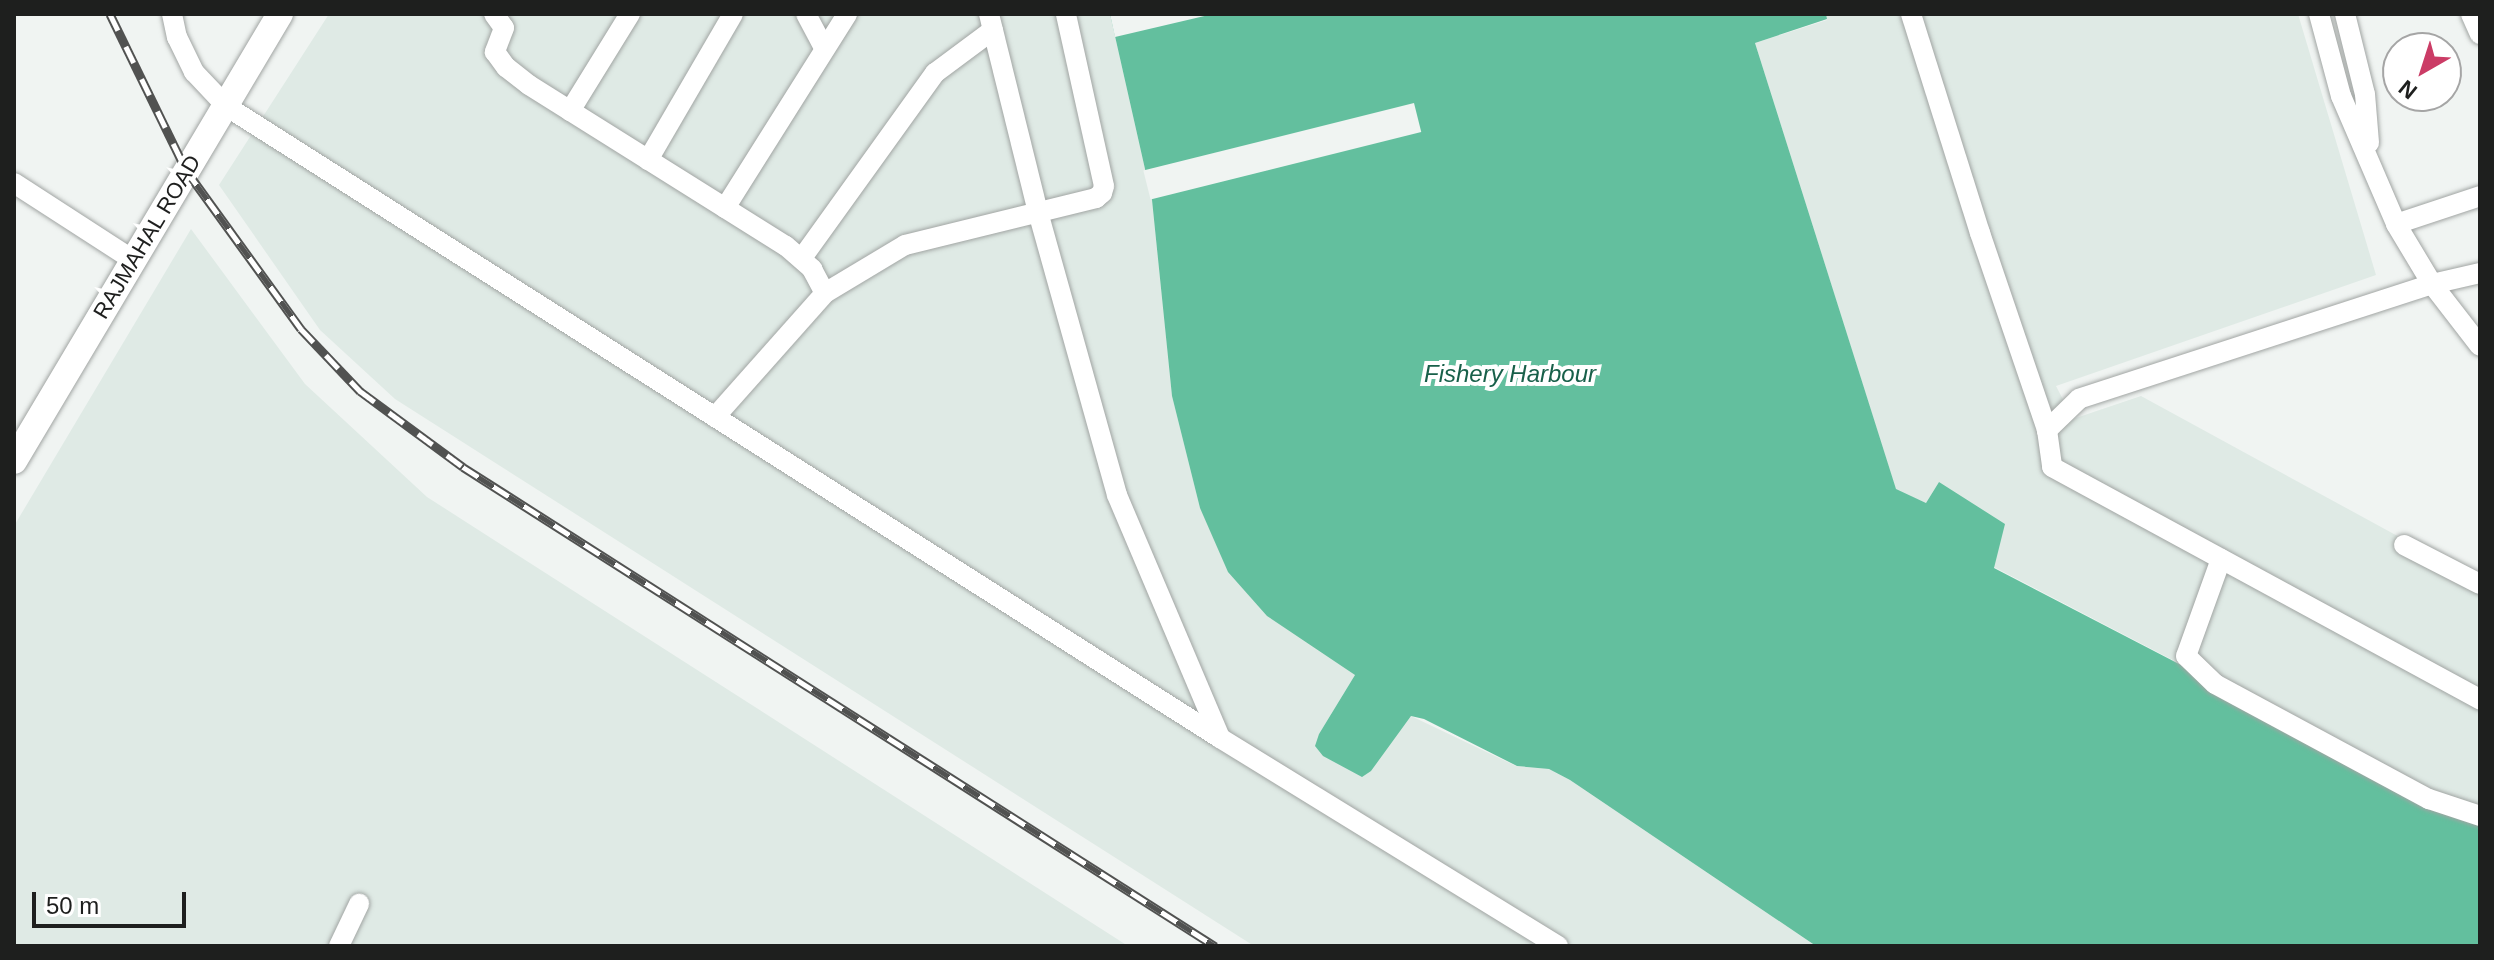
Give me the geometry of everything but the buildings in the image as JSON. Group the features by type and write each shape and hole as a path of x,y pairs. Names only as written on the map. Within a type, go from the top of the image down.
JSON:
{"main road":[{"name":"RAJMAHAL ROAD","path":"14,461 280,14"}],"street":[{"path":"172,14 177,37 194,72 226,106 1220,738 1558,946"},
{"path":"570,111 630,14"},
{"path":"648,160 733,14"},
{"path":"806,14 824,48"},
{"path":"725,208 847,14"},
{"path":"715,417 825,293 912,242 1096,198 1104,186 1066,14"},
{"path":"1911,14 1980,233 2047,430 2052,467 2480,699"},
{"path":"2319,14 2341,96 2396,224 2432,284 2480,346"},
{"path":"2345,14 2365,94 2370,161"},
{"path":"2471,14 2480,34"},
{"path":"503,19 495,52 498,60 570,111 802,258 825,293"},
{"path":"802,258 935,73 991,22 1038,212 1117,495 1220,738"},
{"path":"14,183 133,260"},
{"path":"2396,224 2480,196"},
{"path":"2047,430 2079,399 2432,284 2480,273"},
{"path":"2404,545 2480,584"},
{"path":"2221,559 2186,656 2215,684 2429,799 2480,816"},
{"path":"339,946 359,904"}],"shaded area":[{"path":"329,14 1110,14 1152,200 1172,396 1200,508 1313,644 1355,675 1319,734 1405,724 1411,716 1516,766 1549,769 1570,780 1816,946 1254,946 395,399 320,330 219,185"},
{"path":"1826,14 2298,14 2376,275 2056,386 2073,419 2141,396 2480,581 2480,820 1994,567 1939,482 1926,503 1896,490 1755,43 1827,20"},
{"path":"191,229 305,384 427,497 1128,946 14,946 14,526"}],"water":[{"name":"Fishery Harbour","path":"1110,14 1826,14 1827,19 1755,43 1896,489 1926,503 1939,482 2005,524 1994,568 2480,820 2480,946 1816,946 1570,780 1549,769 1517,766 1424,719 1411,716 1371,771 1362,777 1323,756 1315,746 1319,734 1355,675 1267,616 1228,572 1200,508 1172,396 1152,200"}],"pier":[{"path":"1110,14 1213,14 1115,37"},
{"path":"1414,103 1421,132 1151,200 1143,170"}],"railway":[{"path":"110,14 186,170 301,329 360,391 463,467 1215,946"}]}
